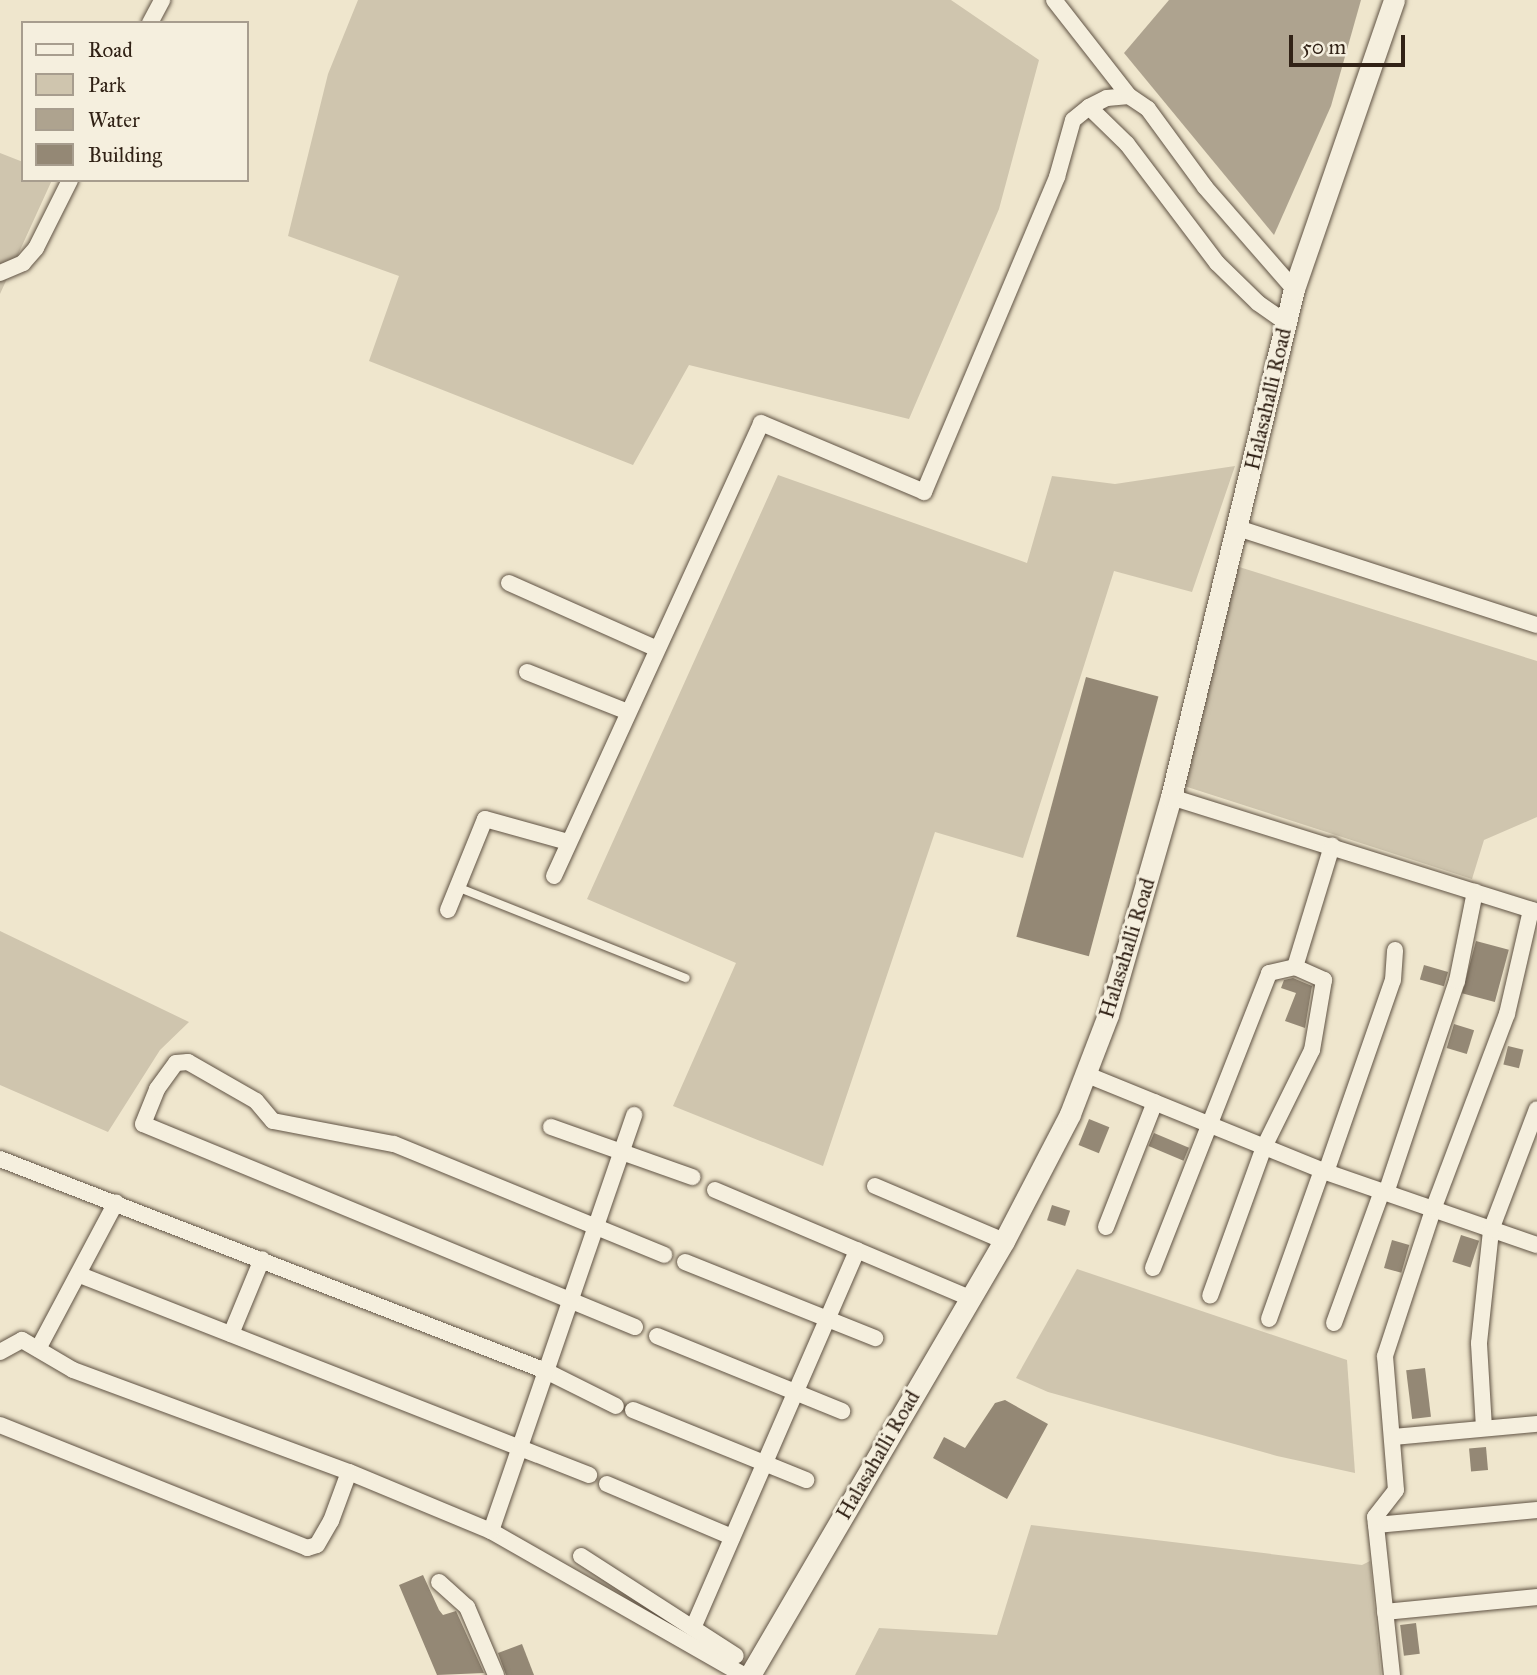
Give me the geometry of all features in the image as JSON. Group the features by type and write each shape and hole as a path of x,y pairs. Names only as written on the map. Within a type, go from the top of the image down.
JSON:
{"main road":[{"name":"Halasahalli Road","path":"750,1675 1004,1241 1070,1114 1108,1015 1171,797 1294,289 1394,0"}],"street":[{"path":"151,21 162,0"},
{"path":"1054,0 1129,96 1148,109 1206,187 1294,289"},
{"path":"554,876 761,423 924,492 1057,177 1073,120 1089,107 1107,98 1129,96"},
{"path":"1089,107 1127,144 1217,263 1258,303 1285,322"},
{"path":"0,273 23,263 36,248 70,182"},
{"path":"1238,528 1537,625"},
{"path":"509,583 657,649"},
{"path":"527,672 628,712"},
{"path":"1171,797 1534,911 1507,1014 1434,1208 1385,1356 1396,1490 1375,1517 1392,1675"},
{"path":"448,910 485,819 568,842"},
{"path":"1295,967 1332,846"},
{"path":"1334,1323 1384,1192 1457,981 1475,892"},
{"path":"1269,1319 1393,980 1395,950"},
{"path":"1153,1268 1269,973 1295,967 1324,980 1312,1050 1264,1147 1210,1296"},
{"path":"635,1327 143,1124 157,1089 176,1063 188,1062 256,1101 273,1121 394,1144 597,1225 664,1255"},
{"path":"1085,1074 1324,1171 1537,1245"},
{"path":"1106,1227 1155,1102"},
{"path":"1484,1429 1479,1343 1492,1230 1537,1109"},
{"path":"491,1531 517,1446 572,1301 634,1115"},
{"path":"551,1127 692,1177"},
{"path":"0,1159 546,1371 616,1406"},
{"path":"875,1186 1004,1241"},
{"path":"715,1190 970,1298"},
{"path":"38,1349 80,1275 116,1202"},
{"path":"693,1628 856,1250"},
{"path":"231,1334 262,1259"},
{"path":"685,1262 875,1338"},
{"path":"80,1275 589,1475"},
{"path":"657,1336 842,1411"},
{"path":"0,1352 22,1340 73,1370 349,1472 491,1531 743,1675"},
{"path":"633,1410 806,1480"},
{"path":"1393,1437 1537,1424"},
{"path":"0,1425 307,1548 317,1545 349,1472"},
{"path":"607,1484 732,1537"},
{"path":"1376,1525 1537,1510"},
{"path":"581,1556 736,1656"},
{"path":"439,1582 467,1606 496,1675"},
{"path":"1385,1612 1537,1597"}],"lane":[{"path":"457,887 686,978"}],"green space":[{"path":"358,0 951,0 1039,60 999,209 909,419 689,365 633,465 369,361 399,276 288,236 328,74"},
{"path":"0,153 21,161 21,182 51,182 0,294"},
{"path":"1235,466 1192,592 1114,571 1023,858 935,832 823,1166 673,1106 736,963 587,899 778,475 1027,563 1052,476 1115,484"},
{"path":"1236,566 1537,661 1537,817 1484,840 1472,879 1178,784"},
{"path":"0,931 189,1022 160,1050 108,1132 0,1085"},
{"path":"1077,1269 1347,1360 1355,1473 1277,1456 1048,1392 1016,1378"},
{"path":"1031,1525 1362,1565 1370,1561 1381,1675 855,1675 879,1628 997,1635"}],"water":[{"path":"1169,0 1361,0 1331,106 1274,235 1124,53"}],"building":[{"path":"1086,677 1158,696 1089,956 1016,937"},
{"path":"1476,941 1509,950 1495,1002 1462,993"},
{"path":"1424,965 1448,972 1444,986 1420,979"},
{"path":"1293,978 1312,986 1305,1028 1285,1021 1296,993 1281,988 1284,980"},
{"path":"1454,1024 1474,1030 1467,1054 1447,1048"},
{"path":"1508,1046 1524,1050 1519,1068 1503,1064"},
{"path":"1089,1119 1109,1127 1099,1153 1079,1145"},
{"path":"1154,1133 1189,1148 1184,1161 1149,1146"},
{"path":"1052,1205 1070,1211 1065,1226 1047,1220"},
{"path":"1461,1235 1479,1241 1470,1268 1452,1262"},
{"path":"1392,1240 1409,1245 1401,1273 1384,1268"},
{"path":"1425,1368 1431,1417 1412,1419 1406,1370"},
{"path":"1005,1400 1048,1424 1007,1499 933,1458 944,1437 965,1448 995,1403"},
{"path":"1486,1447 1488,1470 1471,1471 1469,1448"},
{"path":"423,1575 443,1615 456,1611 484,1673 437,1675 399,1585"},
{"path":"1416,1623 1420,1654 1404,1656 1400,1625"},
{"path":"522,1644 534,1675 506,1675 498,1653"}]}
